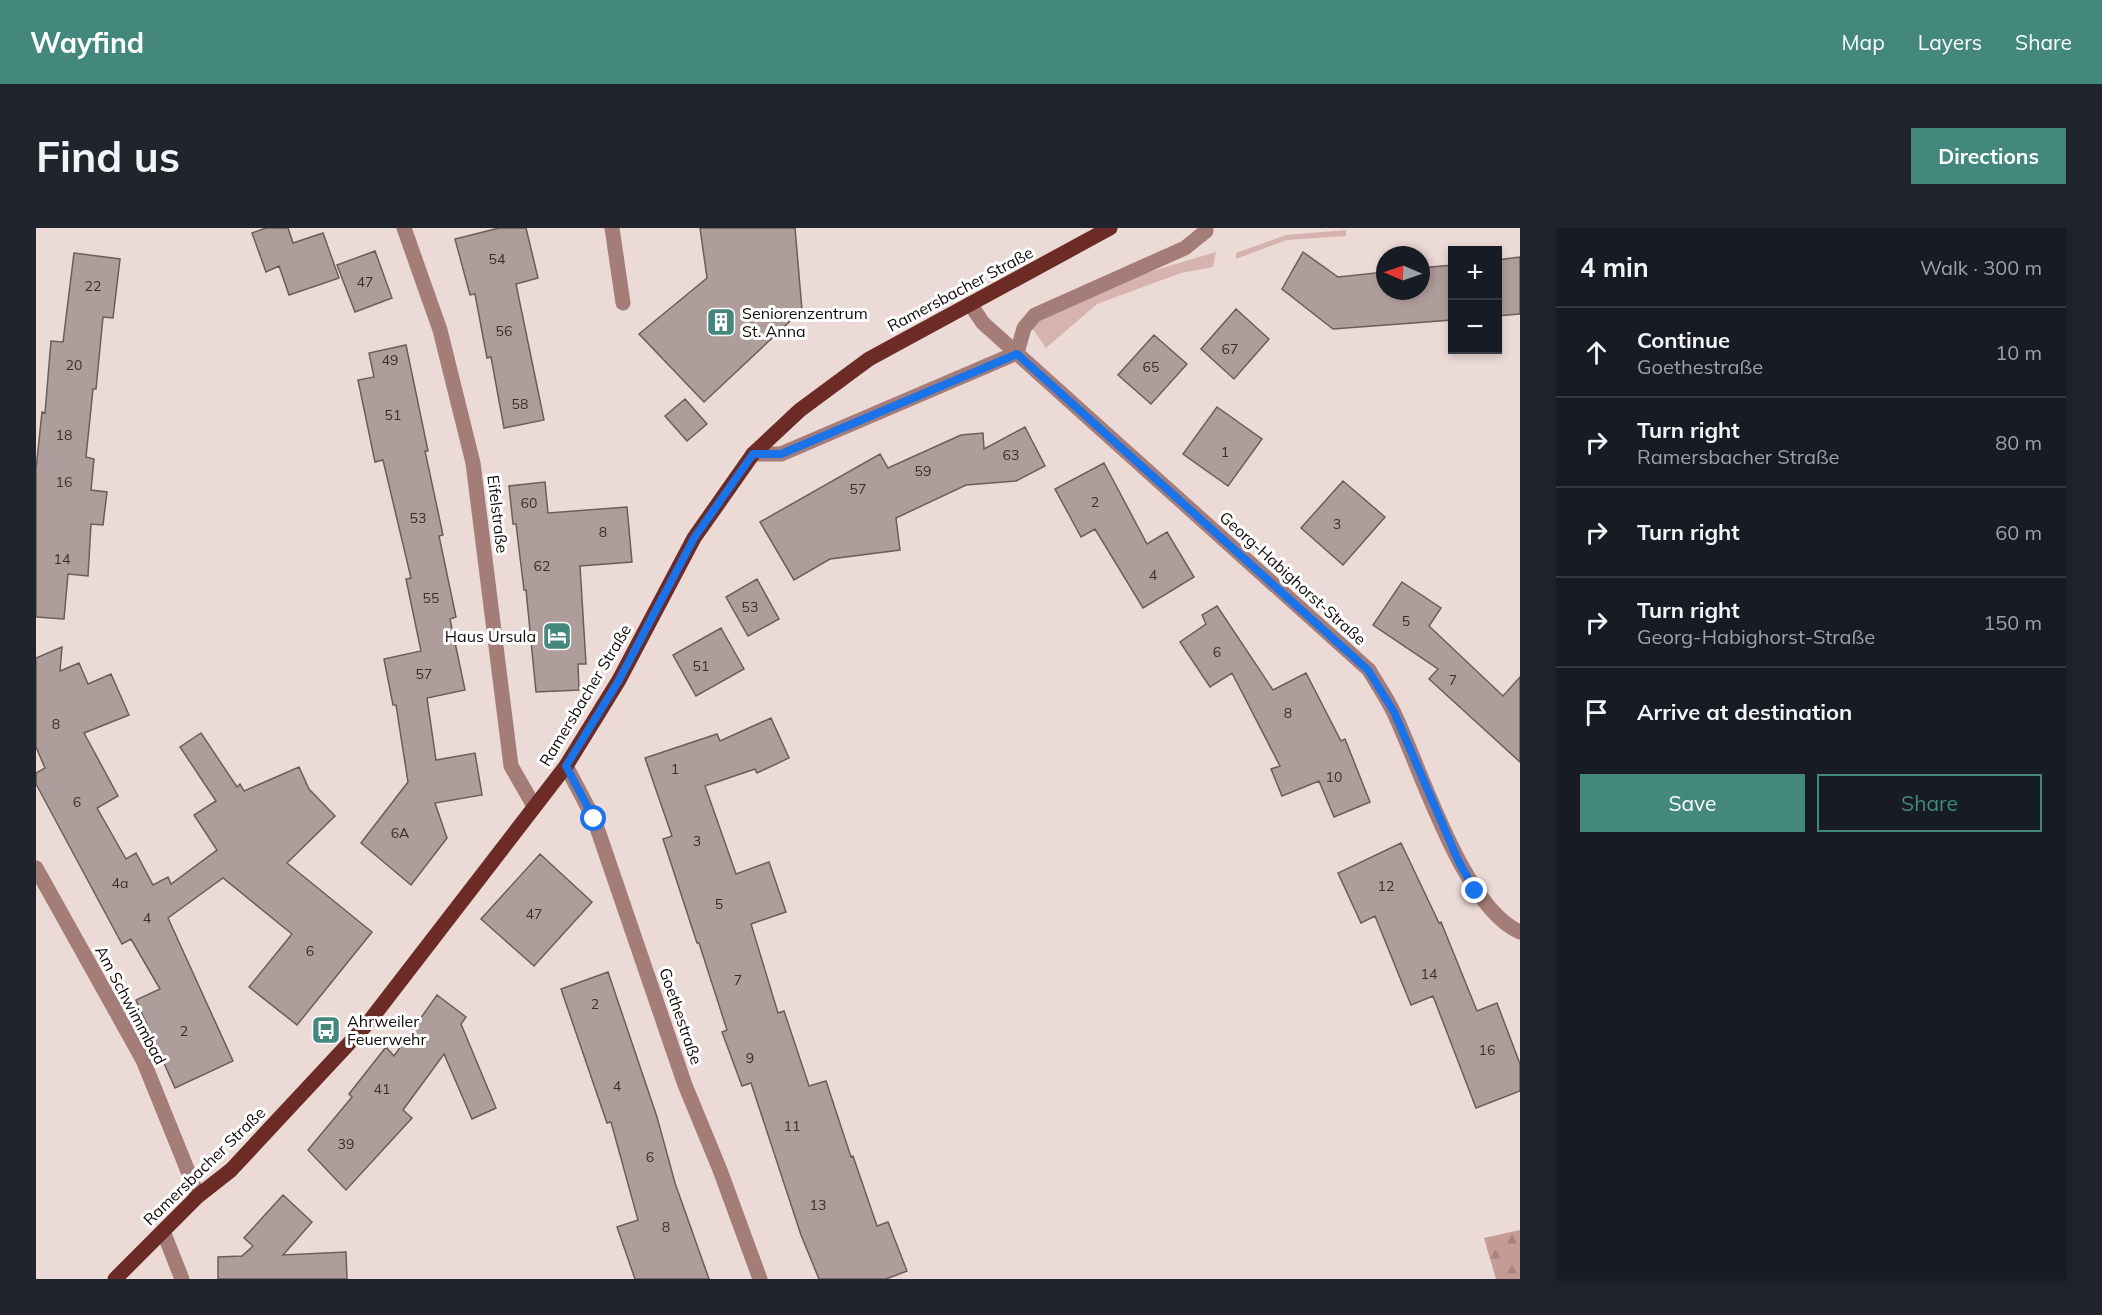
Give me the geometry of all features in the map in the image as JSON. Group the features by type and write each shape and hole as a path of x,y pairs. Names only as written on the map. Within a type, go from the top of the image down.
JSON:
{"main road":[{"name":"Ramersbacher Straße","path":"115,1279 198,1196 231,1170 368,1023 566,766 619,680 694,538 753,454 800,410 869,359 1110,228"}],"street":[{"name":"Eifelstraße","path":"404,228 440,330 474,464 512,766 534,806"},
{"path":"612,228 623,303"},
{"path":"753,454 781,454 1017,354 1024,328 1035,315 1185,248 1206,231"},
{"name":"Georg-Habighorst-Straße","path":"970,304 983,323 1368,670 1394,712 1458,860 1475,891 1493,912 1520,932"},
{"name":"Goethestraße","path":"566,766 594,819 685,1085 720,1170 760,1279"},
{"name":"Am Schwimmbad","path":"36,868 143,1060 198,1196"},
{"path":"163,1231 182,1279"}],"shaded area":[{"path":"1346,230 1346,236 1287,240 1236,259 1236,253 1286,235"},
{"path":"1216,252 1213,267 1181,273 1097,304 1046,348 1030,325 1139,275"}],"green space":[{"path":"1520,1230 1520,1279 1496,1279 1484,1238"}],"building":[{"path":"266,228 288,228 293,243 323,233 339,278 289,295 279,266 266,272 252,233"},
{"path":"499,228 526,228 538,278 516,284 544,420 504,428 491,357 487,358 475,294 470,295 455,239"},
{"name":"Seniorenzentrum St. Anna","path":"700,228 795,228 802,310 704,402 639,334 707,278"},
{"path":"375,251 392,298 355,312 337,265"},
{"path":"1303,252 1338,277 1376,273 1376,300 1430,300 1430,267 1448,265 1448,320 1333,329 1282,289"},
{"path":"74,253 120,259 113,318 103,317 86,457 94,459 91,490 107,492 103,525 91,524 88,576 68,574 64,619 36,617 36,469 42,412 45,413 51,341 63,342"},
{"path":"1520,257 1520,314 1502,316 1502,259"},
{"path":"1236,309 1269,339 1234,379 1201,349"},
{"path":"1154,335 1187,364 1151,404 1118,375"},
{"path":"406,345 443,535 439,536 456,617 450,619 465,690 427,698 436,760 475,753 482,795 435,803 447,838 411,885 361,843 408,782 396,705 393,705 384,659 421,651 406,579 411,578 383,460 375,462 358,380 374,377 369,353"},
{"path":"685,399 707,424 687,441 665,416"},
{"path":"1217,407 1262,439 1228,486 1183,454"},
{"path":"1025,427 1045,466 1016,481 966,485 896,518 900,550 830,559 794,580 760,522 880,454 888,468 961,435 983,433 984,449"},
{"path":"1104,463 1147,544 1167,532 1194,577 1143,608 1095,529 1081,537 1055,489"},
{"path":"1343,481 1385,517 1343,565 1301,528"},
{"path":"545,482 548,513 627,507 632,562 580,566 586,664 578,664 579,690 536,692 526,590 524,590 516,524 513,524 509,486"},
{"path":"757,579 779,619 748,636 726,597"},
{"path":"1402,582 1441,608 1429,626 1503,696 1520,677 1520,762 1429,679 1438,669 1373,625"},
{"path":"1217,606 1273,690 1306,673 1341,741 1345,739 1370,802 1334,817 1319,781 1282,796 1271,769 1280,766 1232,673 1210,687 1180,642 1206,624 1202,615"},
{"path":"721,628 744,669 696,696 673,655"},
{"path":"62,647 60,671 79,663 88,684 111,674 129,715 84,733 118,796 97,808 126,859 136,853 153,885 168,877 171,884 217,850 194,815 216,801 180,747 201,733 237,787 240,784 244,791 299,767 309,789 335,816 287,863 372,932 297,1025 249,987 292,934 223,878 168,918 233,1061 175,1088 136,1000 160,989 131,939 122,944 36,784 36,773 45,768 36,747 36,658"},
{"path":"771,718 789,758 757,773 755,769 705,786 736,874 769,862 786,912 751,924 778,1013 784,1011 809,1086 826,1081 877,1226 888,1222 907,1271 886,1279 819,1279 801,1235 751,1083 742,1086 722,1032 727,1030 663,839 672,836 645,758 717,734 720,741"},
{"path":"1401,843 1439,923 1441,922 1477,1011 1497,1003 1520,1064 1520,1091 1476,1108 1433,996 1411,1005 1375,916 1361,923 1338,873"},
{"path":"540,854 592,902 534,966 481,919"},
{"path":"608,972 657,1117 675,1183 709,1279 635,1279 617,1227 638,1220 611,1122 607,1123 561,989"},
{"path":"437,995 466,1017 461,1024 496,1108 472,1119 444,1054 403,1110 412,1118 346,1190 308,1150 352,1097 349,1094 386,1047 394,1056"},
{"path":"283,1195 312,1222 283,1255 346,1252 347,1279 218,1279 218,1257 242,1256 253,1246 244,1238"}],"place":[{"name":"Seniorenzentrum St. Anna","path":"721,322"},
{"name":"Haus Ursula","path":"557,636"},
{"name":"Ahrweiler Feuerwehr","path":"326,1030"}],"route":[{"path":"594,819 566,766 619,680 694,538 753,454 781,454 1017,354 1368,670 1394,712 1458,860 1475,891"}]}
